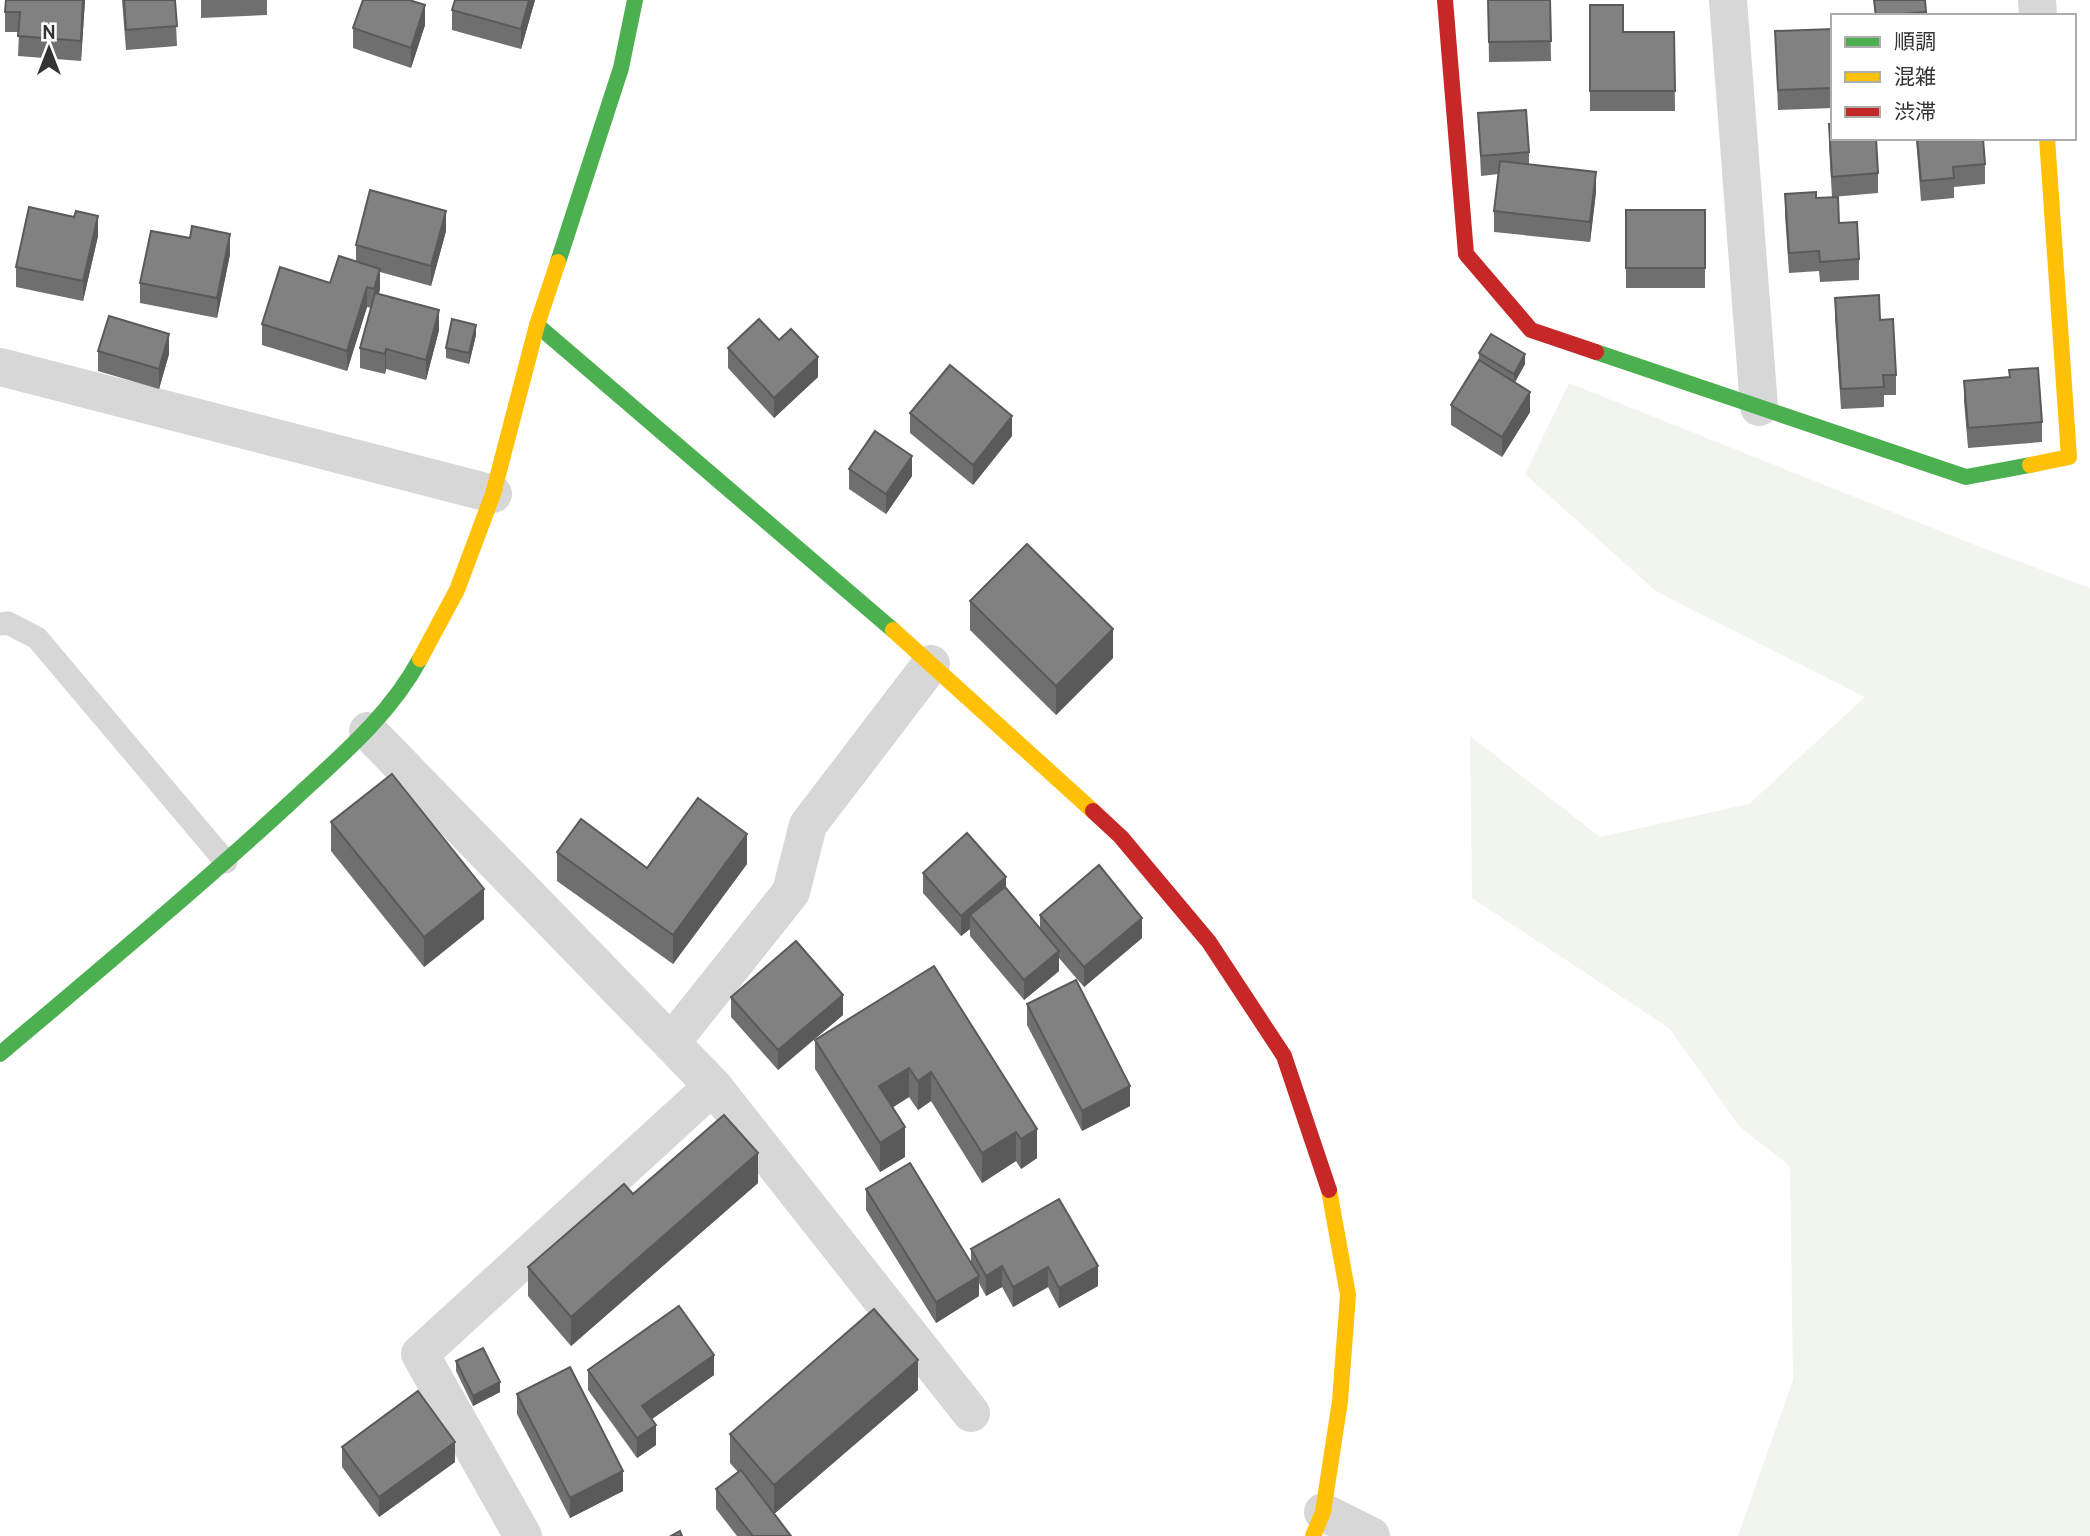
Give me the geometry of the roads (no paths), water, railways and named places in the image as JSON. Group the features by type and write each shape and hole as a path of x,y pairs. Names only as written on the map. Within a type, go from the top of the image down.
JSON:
{"street":[{"path":"0,1054 226,862 368,732 413,673 457,590 493,494 537,325 621,68 635,0"},
{"path":"1445,0 1466,254 1531,330 1966,477 2070,457 2047,140"},
{"path":"1728,0 1759,407"},
{"path":"537,325 932,664 1121,837 1209,942 1284,1056 1328,1187 1348,1295 1340,1401 1318,1524 1371,1536"},
{"path":"0,367 493,494"},
{"path":"671,1043 791,892 808,825 932,664"},
{"path":"368,732 713,1086 971,1413"},
{"path":"523,1536 421,1354 713,1086"}],"lane":[{"path":"0,624 9,623 37,638 226,862"}]}
